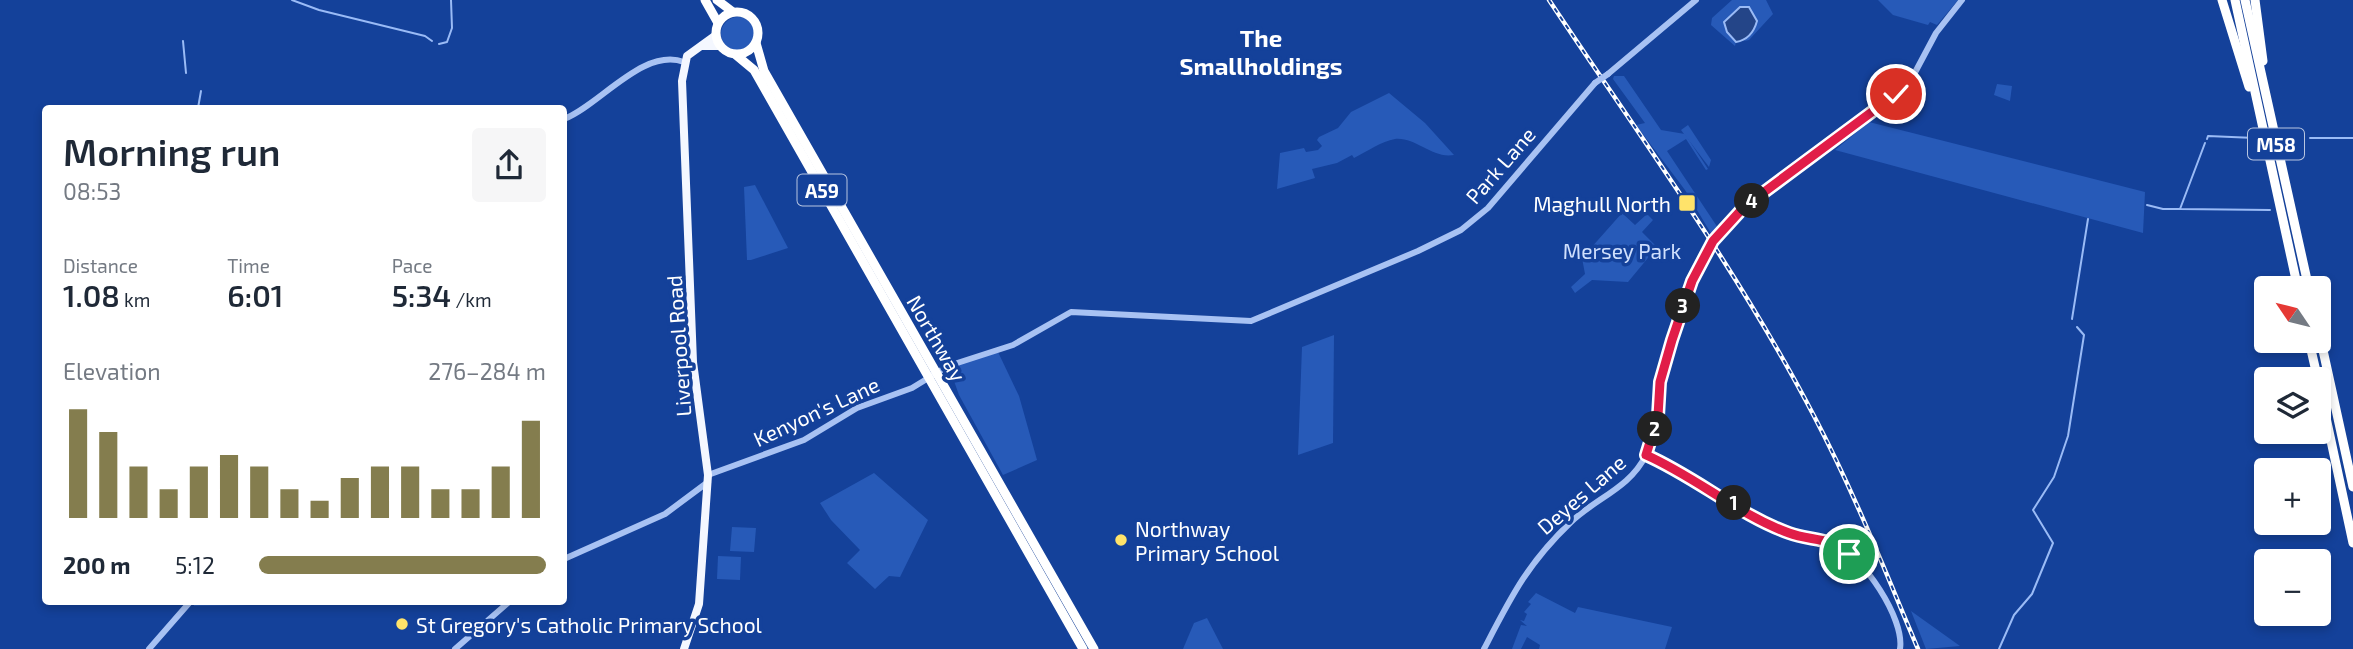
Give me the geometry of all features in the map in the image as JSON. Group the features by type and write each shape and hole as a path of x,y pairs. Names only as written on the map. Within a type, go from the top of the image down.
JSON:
{"highway":[{"path":"705,0 718,23 716,35 720,46"},
{"name":"A59","path":"717,0 733,12 746,14 756,23 759,33 756,43"},
{"name":"M58","path":"2222,0 2271,166"},
{"name":"M58","path":"2235,0 2295,276"},
{"name":"M58","path":"2245,0 2306,276"},
{"name":"M58","path":"2255,0 2274,133"},
{"path":"718,23 733,12"},
{"path":"736,55 746,53 756,43"},
{"name":"Northway","path":"756,43 764,71 1083,649"},
{"name":"A59","path":"720,46 736,55"},
{"name":"Northway","path":"736,55 754,70 1094,649"},
{"path":"2324,354 2353,487"},
{"path":"2331,441 2353,543"}],"main road":[{"path":"684,62 692,51 716,35"},
{"path":"701,46 720,46"},
{"name":"Liverpool Road","path":"684,62 682,93 693,362 708,479 698,612 684,649"}],"street":[{"name":"Park Lane","path":"1258,319 1426,248 1470,223 1503,193 1583,94 1696,0"},
{"name":"Deyes Lane","path":"1484,649 1513,590 1537,558 1574,519 1627,481 1646,455 1658,416 1660,382 1681,312 1706,251 1721,231 1755,198 1904,87 1911,80 1936,33 1962,0"},
{"path":"567,117 645,66 669,58 684,62"},
{"name":"Kenyon's Lane","path":"567,558 665,514 708,479 804,440 857,408 907,390 932,375 1013,345 1058,317 1076,311 1245,321 1258,319"},
{"path":"1646,455 1689,476 1770,525 1793,535 1841,547 1890,606 1901,633 1900,649"},
{"path":"149,649 187,605"},
{"path":"455,649 506,605"}],"green space":[{"path":"1732,0 1766,0 1773,14 1749,40 1744,41 1754,30 1727,32 1736,42 1735,46 1711,25 1712,18"},
{"path":"1878,0 1958,0 1937,25 1930,22 1928,25 1893,15"},
{"path":"738,17 750,22 755,34 750,46 738,51 726,46 721,34 726,22"},
{"path":"1614,76 1624,76 1661,130 1685,134 1708,169 1706,170 1686,139 1667,151 1718,228 1712,235 1685,190 1636,125 1645,123 1613,79"},
{"path":"1997,84 2012,86 2010,101 1994,95"},
{"path":"1389,93 1425,123 1454,155 1438,154 1410,141 1395,139 1379,144 1354,158 1352,155 1337,163 1312,169 1315,178 1277,189 1280,153 1304,148 1306,152 1318,150 1322,146 1317,140 1319,137 1338,128 1351,112"},
{"path":"1869,122 2145,192 2143,233 1835,150"},
{"path":"1688,125 1711,160 1709,167 1681,130"},
{"path":"755,185 788,248 747,260 744,187"},
{"name":"Mersey Park","path":"1622,213 1635,225 1647,214 1653,220 1642,232 1657,247 1628,282 1592,280 1575,293 1571,287 1585,274 1582,258"},
{"path":"1334,335 1333,443 1298,455 1302,347"},
{"path":"998,352 1019,396 1037,460 1003,475 959,395 949,367"},
{"path":"874,473 928,520 900,577 889,576 875,589 847,563 860,550 831,520 820,503"},
{"path":"732,527 756,528 754,552 730,551"},
{"path":"718,556 741,557 740,580 717,579"},
{"path":"1536,593 1575,613 1578,607 1672,627 1665,649 1539,649 1540,645 1527,637 1521,649 1512,649 1521,625 1527,626 1520,620 1524,621 1527,614 1524,612 1531,604 1528,602"},
{"path":"1911,611 1960,646 1926,649"},
{"path":"1207,618 1223,649 1183,649 1194,623"}],"shaded area":[{"path":"1740,7 1749,7 1757,21 1750,35 1736,42 1727,32 1724,22"}],"waterway":[{"path":"292,0 319,10 425,36 432,41"},
{"path":"439,44 447,42 452,28 451,0"},
{"path":"183,41 186,73"},
{"path":"199,105 201,91"},
{"path":"2207,139 2208,136 2255,138"},
{"path":"2291,138 2302,139"},
{"path":"2310,138 2353,138"},
{"path":"2205,143 2180,209 2270,210"},
{"path":"2147,205 2180,209"},
{"path":"2072,319 2088,219"},
{"path":"1999,649 2014,615 2032,594 2053,543 2033,510 2054,477 2068,436 2084,335 2077,327"}],"railway":[{"path":"1549,0 1721,256 1785,362 1869,532 1918,649"}],"place":[{"name":"Maghull North","path":"1687,203"},
{"name":"Northway Primary School","path":"1121,540"},
{"name":"St Gregory's Catholic Primary School","path":"402,624"}],"district":[{"name":"The Smallholdings","path":"1261,51"}],"route":[{"path":"1849,554 1828,541 1793,535 1770,525 1689,476 1646,455 1656,426 1660,382 1672,340 1692,281 1713,241 1744,207 1839,135 1889,103 1896,94"}]}
